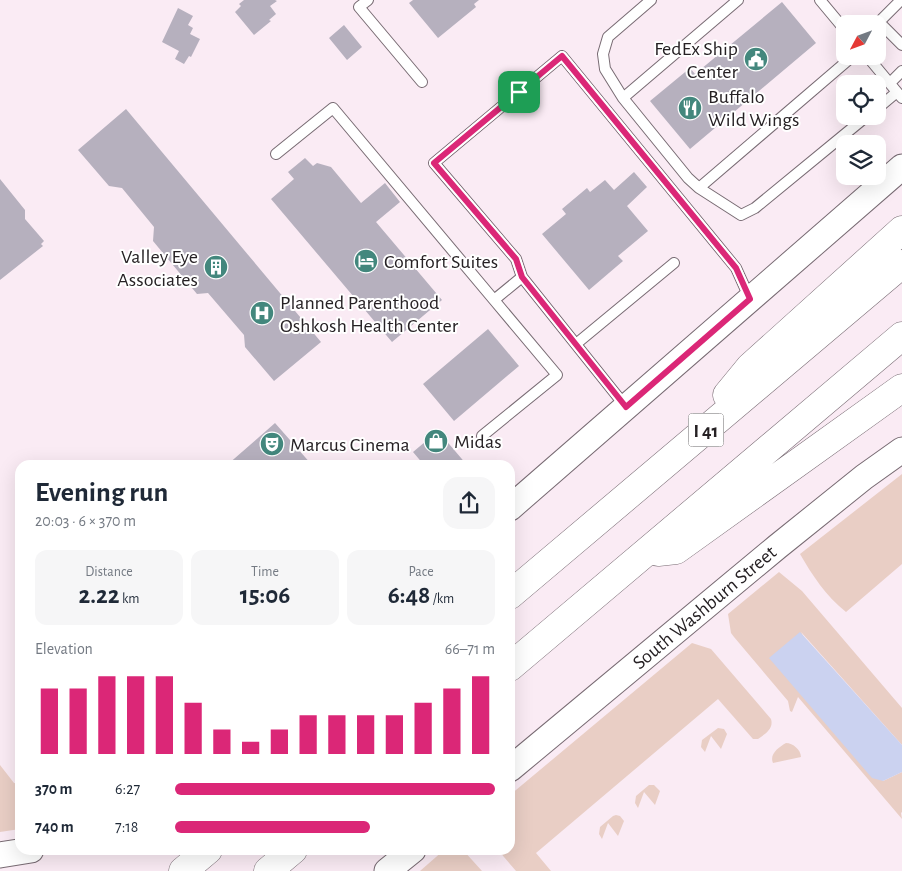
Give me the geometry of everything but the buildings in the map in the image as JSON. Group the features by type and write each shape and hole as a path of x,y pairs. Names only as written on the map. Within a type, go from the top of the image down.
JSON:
{"highway":[{"path":"684,448 750,367 902,230"},
{"name":"I 41","path":"515,591 902,264"},
{"path":"515,663 902,336"},
{"path":"644,554 676,550 902,388"},
{"path":"183,871 202,855"},
{"path":"268,871 287,855"}],"street":[{"path":"515,504 902,167"},
{"name":"South Washburn Street","path":"515,765 771,552 864,477 902,450"},
{"path":"0,856 15,853"},
{"path":"387,871 406,855"}],"lane":[{"path":"368,0 359,8 422,82"},
{"path":"651,0 608,37 603,54 605,69 623,98 688,178 740,215 755,208 856,125"},
{"path":"623,98 738,0"},
{"path":"820,0 836,19"},
{"path":"901,0 879,22 902,45"},
{"path":"626,407 522,277 516,259 434,163 562,56 736,268 750,299"},
{"path":"700,188 843,65"},
{"path":"875,65 899,95 886,103"},
{"path":"890,83 902,71"},
{"path":"276,154 333,108 558,375 482,436"},
{"path":"576,344 674,263"},
{"path":"494,300 522,277"}],"shaded area":[{"path":"902,474 902,564 846,612 820,585 800,554"},
{"path":"779,572 802,591 902,708 902,745 801,632 883,781 902,772 902,819 798,697 792,712 790,711 788,701 731,633 728,614"},
{"path":"692,643 711,649 771,719 772,723 768,731 758,739 753,739 718,699 536,853 551,871 516,871 502,855 515,855 515,791"},
{"path":"718,728 724,729 727,734 721,749 711,736 705,752 701,747 702,740"},
{"path":"786,743 796,747 801,757 773,763 772,757"},
{"path":"0,765 15,783 15,830 0,832"},
{"path":"649,785 654,785 660,791 655,805 644,792 638,808 635,803 636,796"},
{"path":"616,815 620,816 624,821 618,836 608,823 602,839 599,834 600,827"},
{"path":"438,855 468,855 482,871 420,871"}],"water":[{"path":"800,632 902,745 902,772 883,781 872,778 769,658"}],"place":[{"name":"FedEx Ship Center","path":"756,59"},
{"name":"Buffalo Wild Wings","path":"690,108"},
{"name":"Comfort Suites","path":"366,261"},
{"name":"Valley Eye Associates","path":"216,267"},
{"name":"Planned Parenthood Oshkosh Health Center","path":"262,313"},
{"name":"Midas","path":"436,441"},
{"name":"Marcus Cinema","path":"272,444"}],"route":[{"path":"562,56 736,268 750,299 626,407 522,277 516,259 434,163 519,92 562,56"}]}
